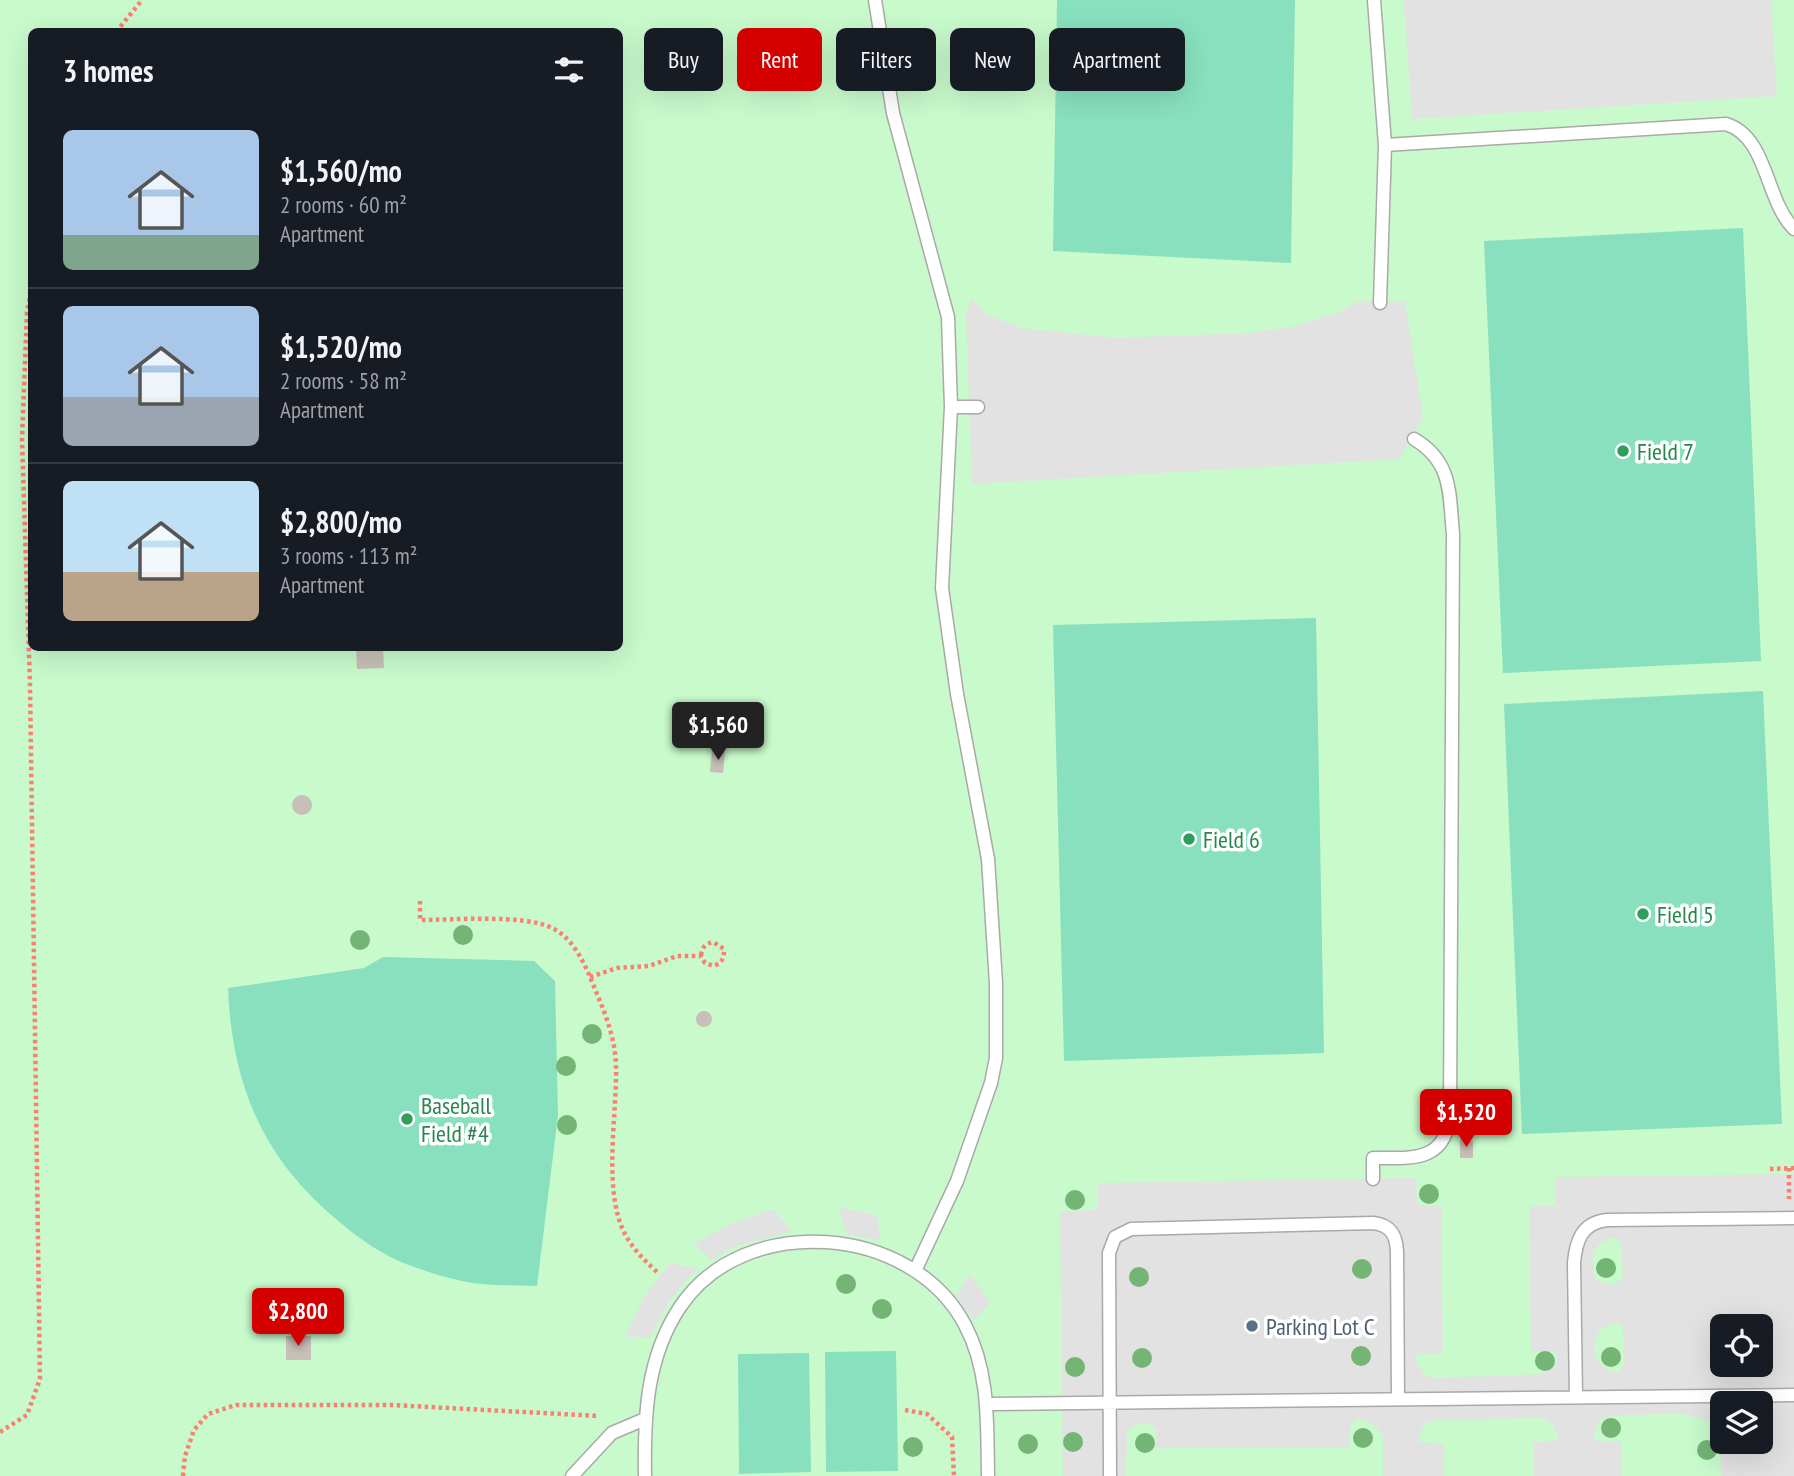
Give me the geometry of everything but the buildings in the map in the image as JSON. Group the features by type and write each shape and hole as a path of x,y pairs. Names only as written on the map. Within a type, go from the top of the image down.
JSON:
{"lane":[{"path":"875,0 893,113 948,317 951,407 942,588 957,694 988,859 993,921 996,1058 982,1114 957,1181 915,1271"},
{"path":"1374,0 1385,145 1380,303"},
{"path":"1385,145 1726,124 1736,127 1751,141 1779,209 1794,229"},
{"path":"951,407 978,407"},
{"path":"1373,1180 1373,1158 1419,1158 1427,1155 1443,1137 1450,1118 1453,534 1445,471 1439,459 1414,439"},
{"path":"1576,1397 1574,1263 1577,1242 1592,1223 1607,1220 1794,1218"},
{"path":"1110,1476 1109,1253 1115,1237 1121,1233 1145,1227 1383,1224 1389,1229 1396,1243 1398,1399"},
{"path":"645,1476 645,1419 649,1383 668,1328 681,1306 694,1290 731,1262 774,1246 829,1244 872,1250 904,1263 942,1294 965,1324 980,1362 986,1404 988,1476"},
{"path":"986,1404 1794,1395"},
{"path":"572,1476 612,1433 645,1419"}],"path":[{"path":"119,28 142,0"},
{"path":"28,307 22,439 28,624"},
{"path":"0,1432 27,1415 40,1379 29,651"},
{"path":"420,901 420,920 508,919 550,927 568,939 583,961 603,1005 613,1040 616,1066 613,1164 615,1205 624,1233 637,1252 657,1272"},
{"path":"713,942 724,949 721,963 714,966 705,963 701,956 702,949 713,942"},
{"path":"590,978 617,968 649,966 677,956 701,956"},
{"path":"1770,1169 1794,1168"},
{"path":"183,1476 185,1456 194,1430 208,1414 236,1405 392,1405 645,1419"},
{"path":"905,1410 927,1414 952,1437 954,1476"},
{"path":"952,1437 961,1436"}],"green space":[{"path":"0,0 1794,0 1794,1476 0,1476"},
{"path":"1057,0 1295,0 1291,263 1053,251 1056,91 1185,91 1185,28 1057,28"},
{"name":"Field 7","path":"1743,228 1761,661 1503,673 1484,241"},
{"name":"Field 6","path":"1316,618 1324,1053 1064,1061 1053,625"},
{"name":"Field 5","path":"1763,691 1782,1124 1522,1134 1504,704"},
{"name":"Baseball Field #4","path":"383,957 534,961 555,981 558,1115 537,1286 472,1283 414,1267 381,1252 349,1230 315,1200 273,1148 257,1120 245,1090 237,1058 228,988 364,968"},
{"path":"896,1351 898,1471 826,1472 825,1352"},
{"path":"809,1353 811,1472 739,1474 738,1354"}],"shaded area":[{"path":"1404,0 1771,0 1777,96 1412,119"},
{"path":"972,299 986,314 1021,328 1114,338 1252,333 1292,327 1343,311 1356,301 1405,301 1423,417 1399,459 972,484 966,313"},
{"name":"Parking Lot C","path":"1794,1174 1794,1476 1721,1476 1720,1454 1773,1454 1773,1391 1710,1391 1710,1422 1684,1414 1619,1415 1598,1422 1594,1433 1595,1441 1622,1441 1622,1476 1533,1476 1533,1442 1559,1438 1553,1424 1543,1418 1533,1418 1436,1420 1426,1423 1419,1435 1419,1442 1444,1444 1444,1476 1383,1476 1383,1438 1377,1428 1363,1419 1355,1420 1350,1429 1350,1448 1156,1448 1156,1428 1148,1423 1136,1425 1127,1431 1126,1476 1063,1476 1060,1211 1095,1210 1098,1205 1098,1183 1416,1178 1417,1203 1441,1205 1443,1354 1418,1354 1416,1361 1423,1372 1438,1378 1544,1374 1556,1364 1558,1358 1554,1352 1531,1351 1529,1207 1555,1205 1556,1177","holes":["1611,1238 1618,1239 1621,1244 1623,1276 1619,1282 1611,1285 1598,1281 1593,1274 1593,1255 1598,1245","1617,1324 1623,1329 1624,1365 1619,1371 1612,1371 1604,1368 1595,1356 1595,1341 1598,1333 1607,1325"]},
{"path":"839,1207 878,1216 880,1241 846,1234"},
{"path":"774,1209 791,1231 736,1246 711,1260 694,1244 732,1223"},
{"path":"670,1263 699,1269 670,1300 650,1338 625,1336 644,1297"},
{"path":"970,1274 990,1302 975,1320 955,1296"}],"place":[{"name":"Field 7","path":"1623,451"},
{"name":"Field 6","path":"1189,839"},
{"name":"Field 5","path":"1643,914"},
{"name":"Baseball Field #4","path":"407,1119"},
{"name":"Parking Lot C","path":"1252,1326"}]}
